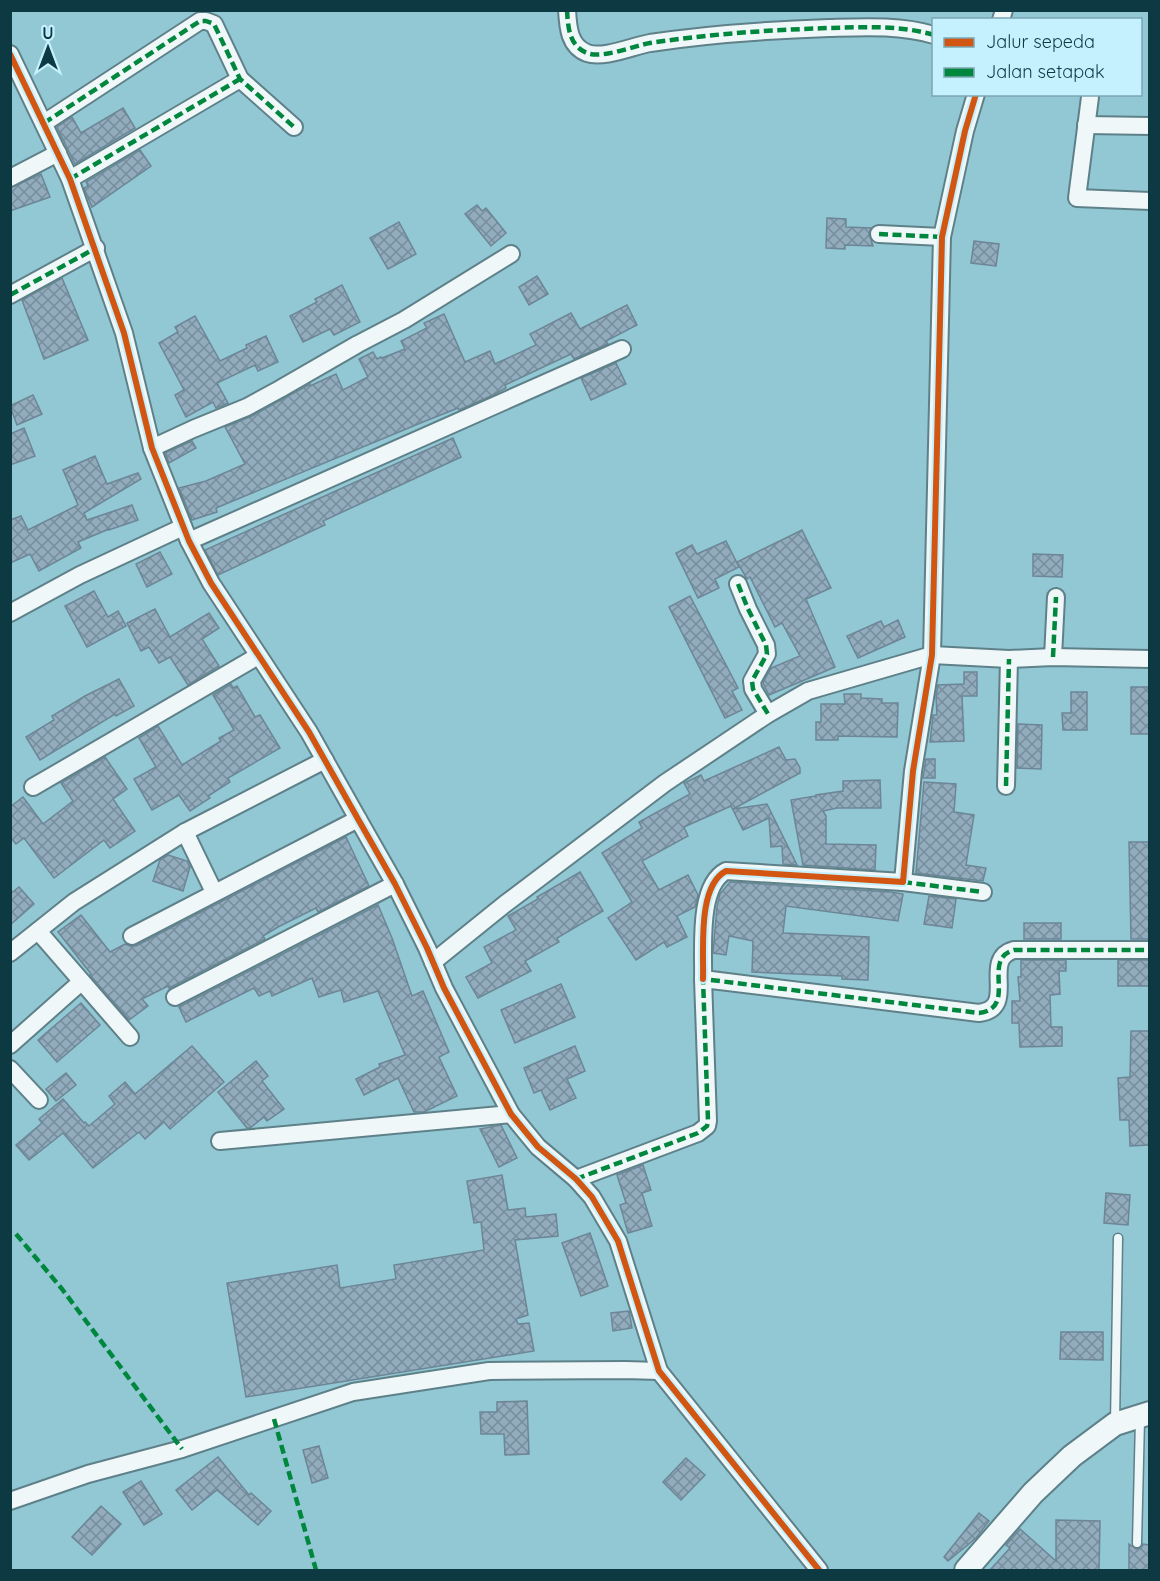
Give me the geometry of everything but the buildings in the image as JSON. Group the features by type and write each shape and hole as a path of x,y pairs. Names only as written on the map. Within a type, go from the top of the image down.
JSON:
{"street":[{"path":"567,10 569,33 575,44 585,52 594,55 649,43 769,30 866,27 913,29 932,35"},
{"path":"44,123 200,21 214,24 240,79 294,127"},
{"path":"13,64 70,179 124,333 152,448 186,534 211,583 325,760 394,884 444,988 511,1113 538,1147 576,1179 592,1197 618,1241 659,1371 819,1570"},
{"path":"70,179 240,79"},
{"path":"903,882 913,771 932,655 942,237 965,130 975,96"},
{"path":"1090,97 1077,198 1149,201"},
{"path":"1086,124 1149,126"},
{"path":"10,178 58,153"},
{"path":"879,234 942,237"},
{"path":"10,295 96,248"},
{"path":"152,448 272,394 358,344 405,320 511,254"},
{"path":"10,613 81,575 186,534 622,349"},
{"path":"738,584 766,645 767,654 752,681 753,689 768,714"},
{"path":"1053,657 1056,597"},
{"path":"433,962 505,904 665,783 768,714 808,691 932,655 1009,659 1053,657 1149,659"},
{"path":"33,787 258,656"},
{"path":"1006,786 1009,659"},
{"path":"10,953 74,902 185,832 325,760"},
{"path":"132,936 358,819"},
{"path":"185,832 214,892"},
{"path":"576,1179 698,1133 707,1126 703,928 710,889 716,878 726,871 903,882 983,892"},
{"path":"175,997 394,884"},
{"path":"38,931 130,1037"},
{"path":"703,979 979,1013 990,1011 995,1007 998,1000 999,968 1002,956 1008,951 1149,950"},
{"path":"10,1045 81,982"},
{"path":"10,1069 39,1100"},
{"path":"220,1141 511,1113"},
{"path":"10,1501 88,1474 182,1449 353,1392 489,1371 659,1371"},
{"path":"966,1570 1041,1486 1072,1456 1114,1424 1145,1414"}],"lane":[{"path":"1114,1424 1118,1238"},
{"path":"1137,1543 1145,1414"}],"marked path":[{"path":"567,10 569,29 576,46 587,53 594,54 672,40 784,30 882,27 932,35"},
{"path":"44,123 200,21 206,21 214,24 240,79 294,127"},
{"path":"70,179 240,79"},
{"path":"879,234 942,237"},
{"path":"10,295 96,248"},
{"path":"738,584 766,645 767,654 752,681 753,689 768,714"},
{"path":"1053,657 1056,597"},
{"path":"1006,786 1009,659"},
{"path":"903,882 983,892"},
{"path":"576,1179 698,1133 707,1126 703,979 979,1013 991,1009 997,1002 1000,963 1004,955 1014,950 1150,950"},
{"path":"16,1234 62,1289 182,1449"},
{"path":"274,1419 316,1570"}],"cycle path":[{"path":"10,54 70,179 124,333 152,448 189,541 211,583 309,732 395,884 444,988 511,1114 538,1147 576,1179 592,1197 618,1241 659,1371 819,1570"},
{"path":"703,979 706,904 710,890 726,871 903,882 913,771 932,655 942,237 965,131 975,96"}]}
